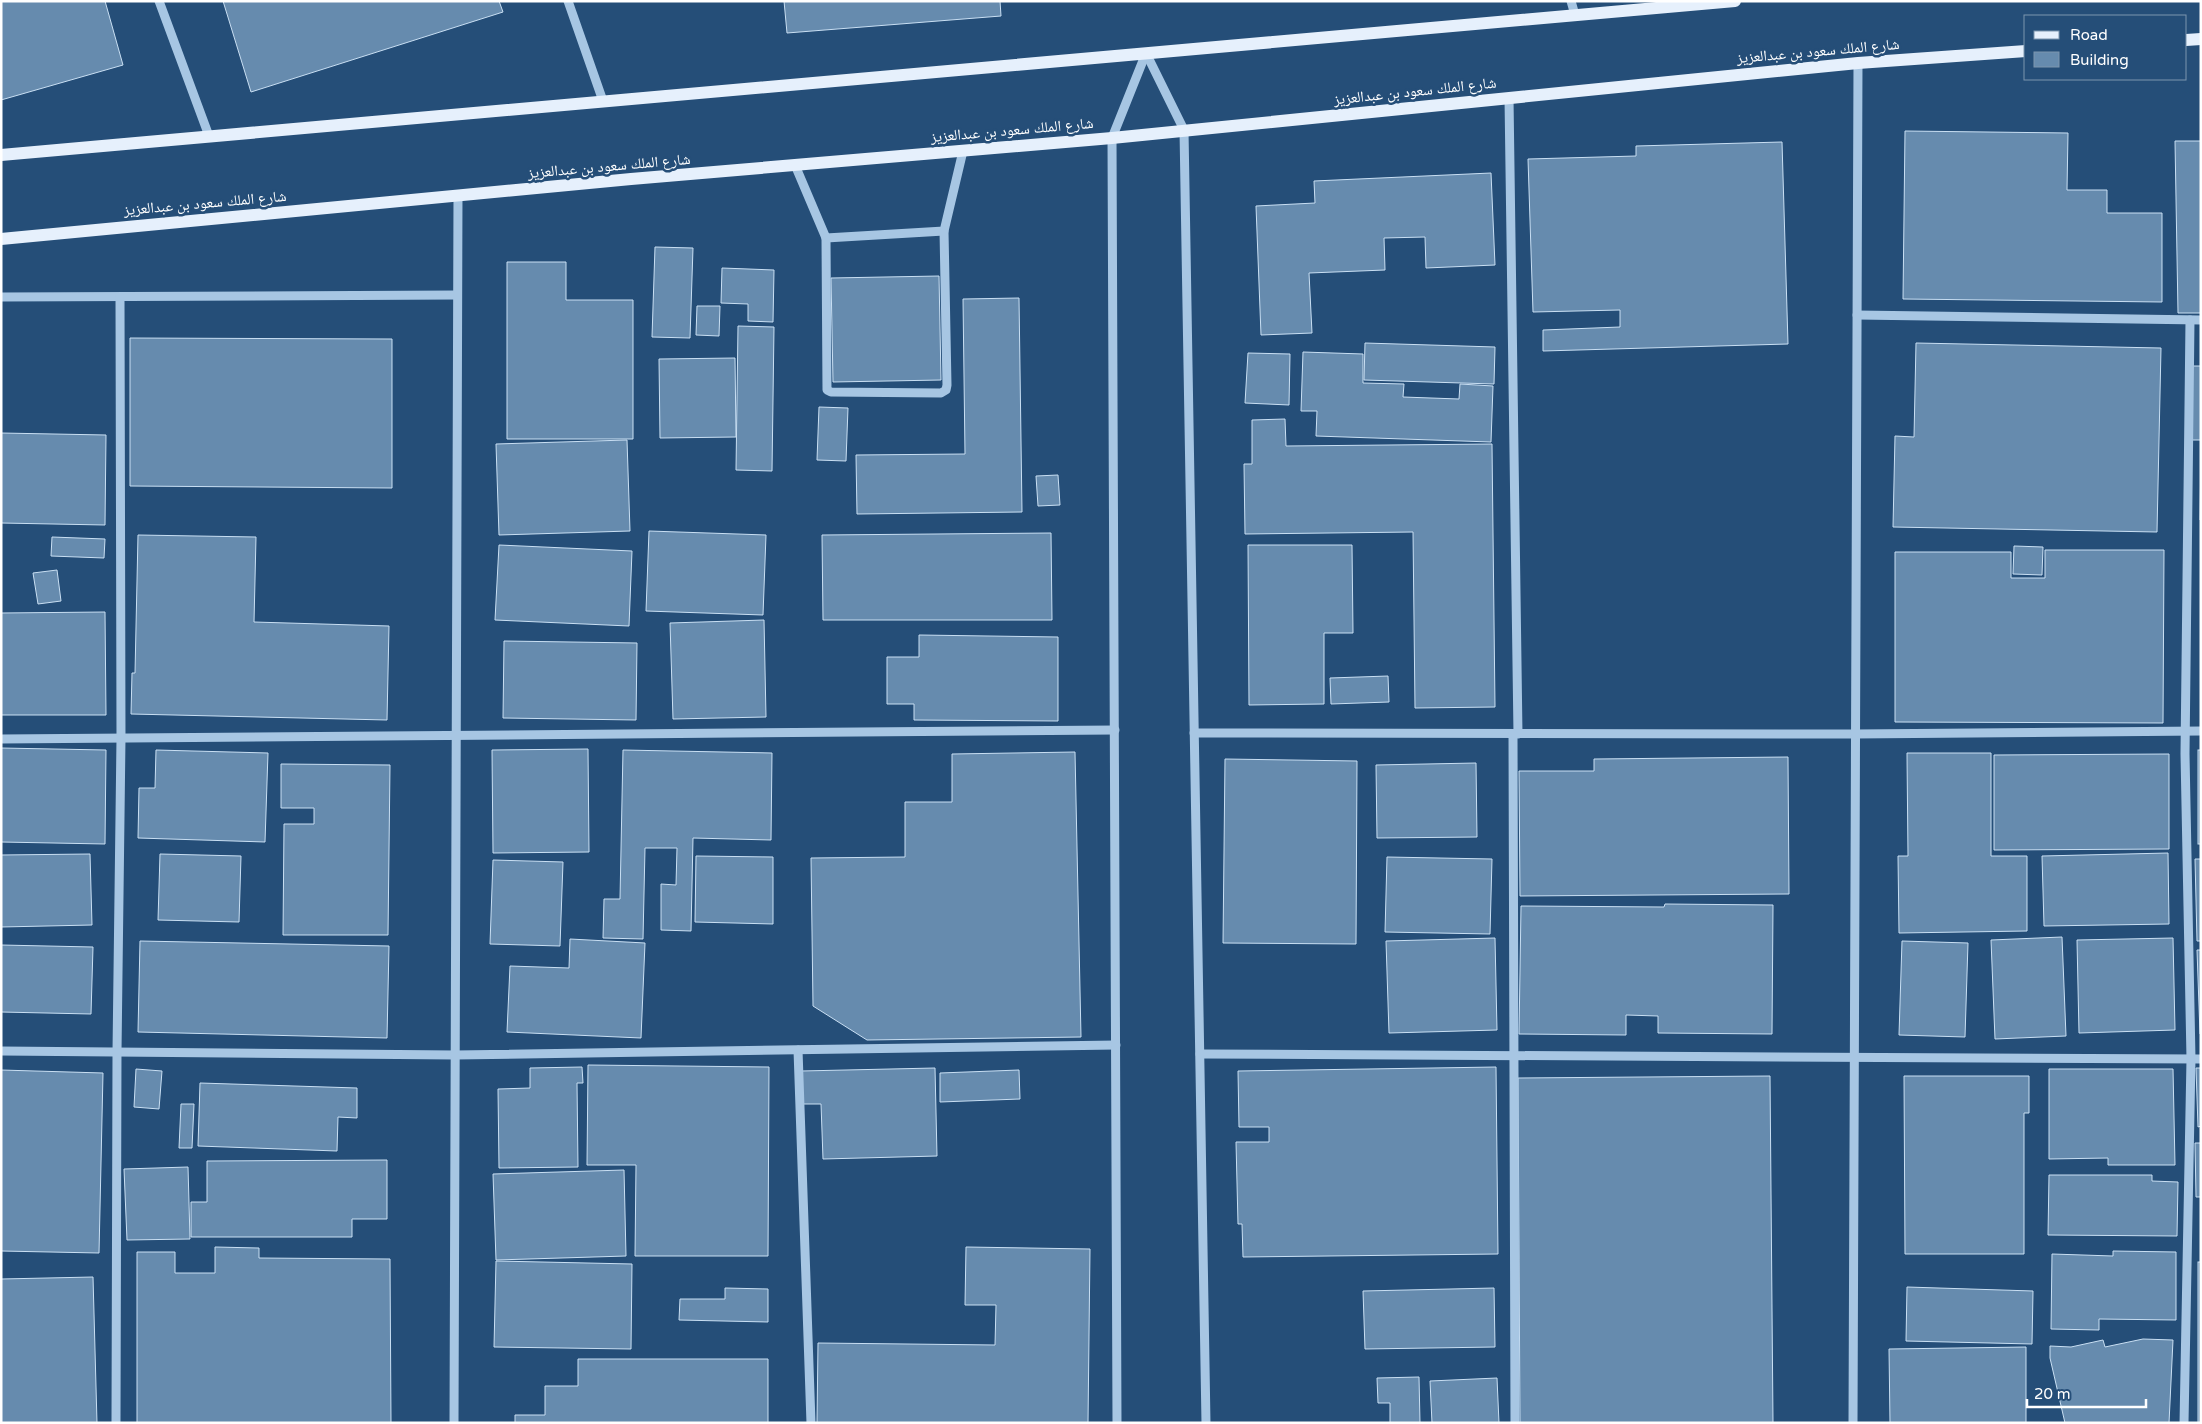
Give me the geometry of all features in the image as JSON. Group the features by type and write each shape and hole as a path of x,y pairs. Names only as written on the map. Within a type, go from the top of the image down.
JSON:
{"main road":[{"path":"1,155 1735,1"},
{"path":"2187,40 2201,39"},
{"name":"شارع الملك سعود بن عبدالعزيز","path":"1,239 795,165 1112,138 1858,63 2024,51"}],"street":[{"path":"159,1 208,136"},
{"path":"568,1 603,102"},
{"path":"1571,1 1575,15"},
{"path":"1146,53 1184,130 1206,1423"},
{"path":"1117,1423 1112,138 1146,53"},
{"path":"1853,1423 1858,63"},
{"path":"1509,98 1515,734 1515,1423"},
{"path":"795,165 826,238 827,390 831,392 941,393 946,390 947,385 944,231 963,151"},
{"path":"454,1423 458,196"},
{"path":"826,238 944,231"},
{"path":"1,297 457,295"},
{"path":"116,1423 116,1052 121,738 120,297"},
{"path":"1857,315 2201,320"},
{"path":"2184,1423 2191,1059 2186,730 2190,320"},
{"path":"1,739 1115,730"},
{"path":"1194,733 1855,734 2201,731"},
{"path":"1,1051 455,1055 1116,1046"},
{"path":"798,1050 811,1423"},
{"path":"1200,1054 2201,1059"}],"building":[{"path":"1,1 105,1 123,65 1,100"},
{"path":"223,1 499,1 503,12 251,92"},
{"path":"784,1 1000,1 1001,16 787,33"},
{"path":"1905,131 2068,133 2067,190 2107,190 2107,213 2162,213 2162,302 1903,299"},
{"path":"2175,141 2201,141 2201,313 2178,313"},
{"path":"1782,142 1788,344 1543,351 1543,330 1620,327 1620,310 1533,312 1528,159 1636,156 1636,146"},
{"path":"1491,173 1495,265 1426,268 1425,237 1384,238 1385,270 1309,273 1312,333 1261,335 1256,206 1315,203 1314,181"},
{"path":"655,247 693,248 690,338 652,337"},
{"path":"507,262 566,262 566,300 633,300 633,439 507,439"},
{"path":"722,268 774,270 773,322 748,321 748,304 721,303"},
{"path":"939,276 941,380 833,382 831,278"},
{"path":"1019,298 1022,512 857,514 856,455 965,454 963,299"},
{"path":"697,306 720,306 719,336 696,335"},
{"path":"738,326 774,327 772,471 736,470"},
{"path":"130,338 392,339 392,488 130,486"},
{"path":"1365,343 1495,347 1494,384 1364,380"},
{"path":"1916,343 2161,348 2157,532 1893,527 1895,436 1914,437"},
{"path":"1303,352 1363,354 1363,383 1404,384 1403,397 1459,399 1460,384 1493,386 1491,442 1316,436 1317,411 1301,411"},
{"path":"1248,353 1290,354 1289,405 1245,403"},
{"path":"735,358 736,437 660,438 659,359"},
{"path":"2191,366 2201,366 2201,440 2192,440"},
{"path":"819,407 848,408 846,461 817,460"},
{"path":"1285,419 1286,446 1492,444 1495,707 1415,708 1413,532 1245,534 1244,464 1252,464 1252,420"},
{"path":"1,433 106,435 105,525 1,523"},
{"path":"627,440 630,531 499,535 496,444"},
{"path":"2201,452 2201,520 2200,520"},
{"path":"1058,475 1060,505 1038,506 1036,476"},
{"path":"649,531 766,535 763,615 646,611"},
{"path":"1051,533 1052,620 823,620 822,535"},
{"path":"138,535 256,537 254,622 389,626 387,720 131,714 132,673 135,673"},
{"path":"52,537 105,539 104,558 51,556"},
{"path":"499,545 632,551 629,626 495,620"},
{"path":"1248,545 1352,545 1353,633 1324,633 1324,704 1249,705"},
{"path":"2014,546 2043,547 2042,575 2013,574"},
{"path":"2045,550 2164,550 2163,723 1895,722 1895,552 2011,552 2011,578 2045,578"},
{"path":"57,570 61,601 38,604 33,573"},
{"path":"105,612 106,715 1,715 1,613"},
{"path":"764,620 766,717 673,719 670,623"},
{"path":"919,635 1058,637 1058,721 914,720 914,704 887,704 887,657 919,657"},
{"path":"504,641 637,643 636,720 503,718"},
{"path":"1388,676 1389,702 1331,704 1330,678"},
{"path":"1,748 106,750 105,844 1,842"},
{"path":"588,749 589,852 493,853 492,750"},
{"path":"156,750 268,753 265,842 138,838 139,788 155,788"},
{"path":"623,750 772,753 771,840 693,838 691,931 661,930 661,884 676,885 677,848 645,848 643,939 603,938 604,899 620,899"},
{"path":"2198,750 2201,750 2201,844 2198,844"},
{"path":"1075,752 1081,1037 867,1040 813,1006 811,858 905,857 905,802 952,802 952,754"},
{"path":"1907,753 1991,753 1991,856 2027,856 2027,931 1899,933 1898,856 1908,856"},
{"path":"2169,754 2169,849 1994,850 1994,755"},
{"path":"1788,757 1789,894 1520,896 1519,771 1594,771 1594,759"},
{"path":"1225,759 1357,761 1356,944 1223,943"},
{"path":"1476,763 1477,837 1377,838 1376,765"},
{"path":"281,764 390,765 388,935 283,935 284,824 314,824 314,808 281,808"},
{"path":"2168,853 2169,924 2044,926 2042,856"},
{"path":"90,854 92,925 1,927 1,855"},
{"path":"160,854 241,856 239,922 158,920"},
{"path":"696,856 773,857 773,924 695,922"},
{"path":"1387,857 1492,859 1490,934 1385,932"},
{"path":"2195,859 2201,859 2201,941 2197,941"},
{"path":"493,860 563,862 560,946 490,944"},
{"path":"1665,904 1773,905 1772,1034 1658,1033 1658,1016 1626,1015 1626,1035 1519,1034 1521,906 1664,907"},
{"path":"2062,937 2066,1036 1995,1039 1991,940"},
{"path":"1495,938 1497,1030 1389,1033 1386,941"},
{"path":"2173,938 2175,1030 2079,1033 2077,940"},
{"path":"570,939 645,943 641,1038 507,1032 510,966 569,968"},
{"path":"140,941 389,946 387,1038 138,1032"},
{"path":"1902,941 1968,943 1965,1037 1899,1035"},
{"path":"1,945 93,947 91,1014 1,1012"},
{"path":"2197,950 2201,950 2201,1034 2200,1034"},
{"path":"588,1065 769,1067 768,1256 635,1256 636,1165 587,1165"},
{"path":"582,1067 583,1083 577,1083 578,1167 499,1168 498,1089 530,1088 530,1068"},
{"path":"1496,1067 1498,1254 1243,1257 1242,1224 1238,1224 1236,1142 1269,1142 1269,1127 1239,1127 1238,1071"},
{"path":"935,1068 937,1156 823,1159 821,1104 802,1104 801,1071"},
{"path":"2196,1068 2201,1068 2201,1126 2198,1127"},
{"path":"136,1069 162,1071 159,1109 134,1107"},
{"path":"2049,1069 2173,1069 2175,1165 2108,1165 2108,1158 2049,1159"},
{"path":"1,1070 103,1073 99,1253 1,1251"},
{"path":"1019,1070 1020,1099 940,1102 940,1073"},
{"path":"1770,1076 1773,1423 1520,1423 1518,1078"},
{"path":"1904,1076 2029,1076 2029,1113 2024,1113 2024,1254 1905,1254"},
{"path":"200,1083 357,1088 357,1118 338,1117 337,1151 198,1146"},
{"path":"181,1104 194,1104 192,1148 179,1148"},
{"path":"2195,1143 2201,1143 2201,1197 2196,1197"},
{"path":"387,1160 387,1219 352,1219 352,1237 191,1237 191,1202 207,1202 207,1161"},
{"path":"188,1167 190,1239 127,1240 124,1169"},
{"path":"624,1170 626,1256 496,1260 493,1174"},
{"path":"2049,1175 2152,1175 2152,1181 2178,1182 2177,1236 2048,1235"},
{"path":"215,1247 259,1248 259,1258 390,1259 391,1423 137,1423 137,1252 175,1252 175,1273 215,1273"},
{"path":"966,1247 1090,1249 1088,1423 817,1423 818,1343 995,1345 996,1305 965,1305"},
{"path":"2113,1251 2176,1252 2176,1320 2099,1319 2099,1330 2051,1329 2052,1254 2113,1256"},
{"path":"496,1261 632,1264 631,1349 494,1347"},
{"path":"2198,1262 2201,1262 2201,1423 2198,1423"},
{"path":"93,1277 97,1423 1,1423 1,1279"},
{"path":"1907,1287 2033,1291 2032,1344 1906,1341"},
{"path":"725,1288 768,1289 768,1322 679,1320 680,1299 725,1299"},
{"path":"1494,1288 1495,1347 1365,1349 1363,1291"},
{"path":"2143,1339 2173,1340 2169,1423 2065,1423 2050,1358 2050,1346 2071,1347 2103,1340 2105,1347"},
{"path":"2026,1347 2026,1423 1890,1423 1889,1349"},
{"path":"578,1359 768,1359 768,1423 515,1423 515,1415 545,1415 545,1386 578,1386"},
{"path":"1419,1377 1420,1423 1390,1423 1390,1403 1378,1403 1377,1378"},
{"path":"1497,1378 1499,1423 1432,1423 1430,1381"}]}
